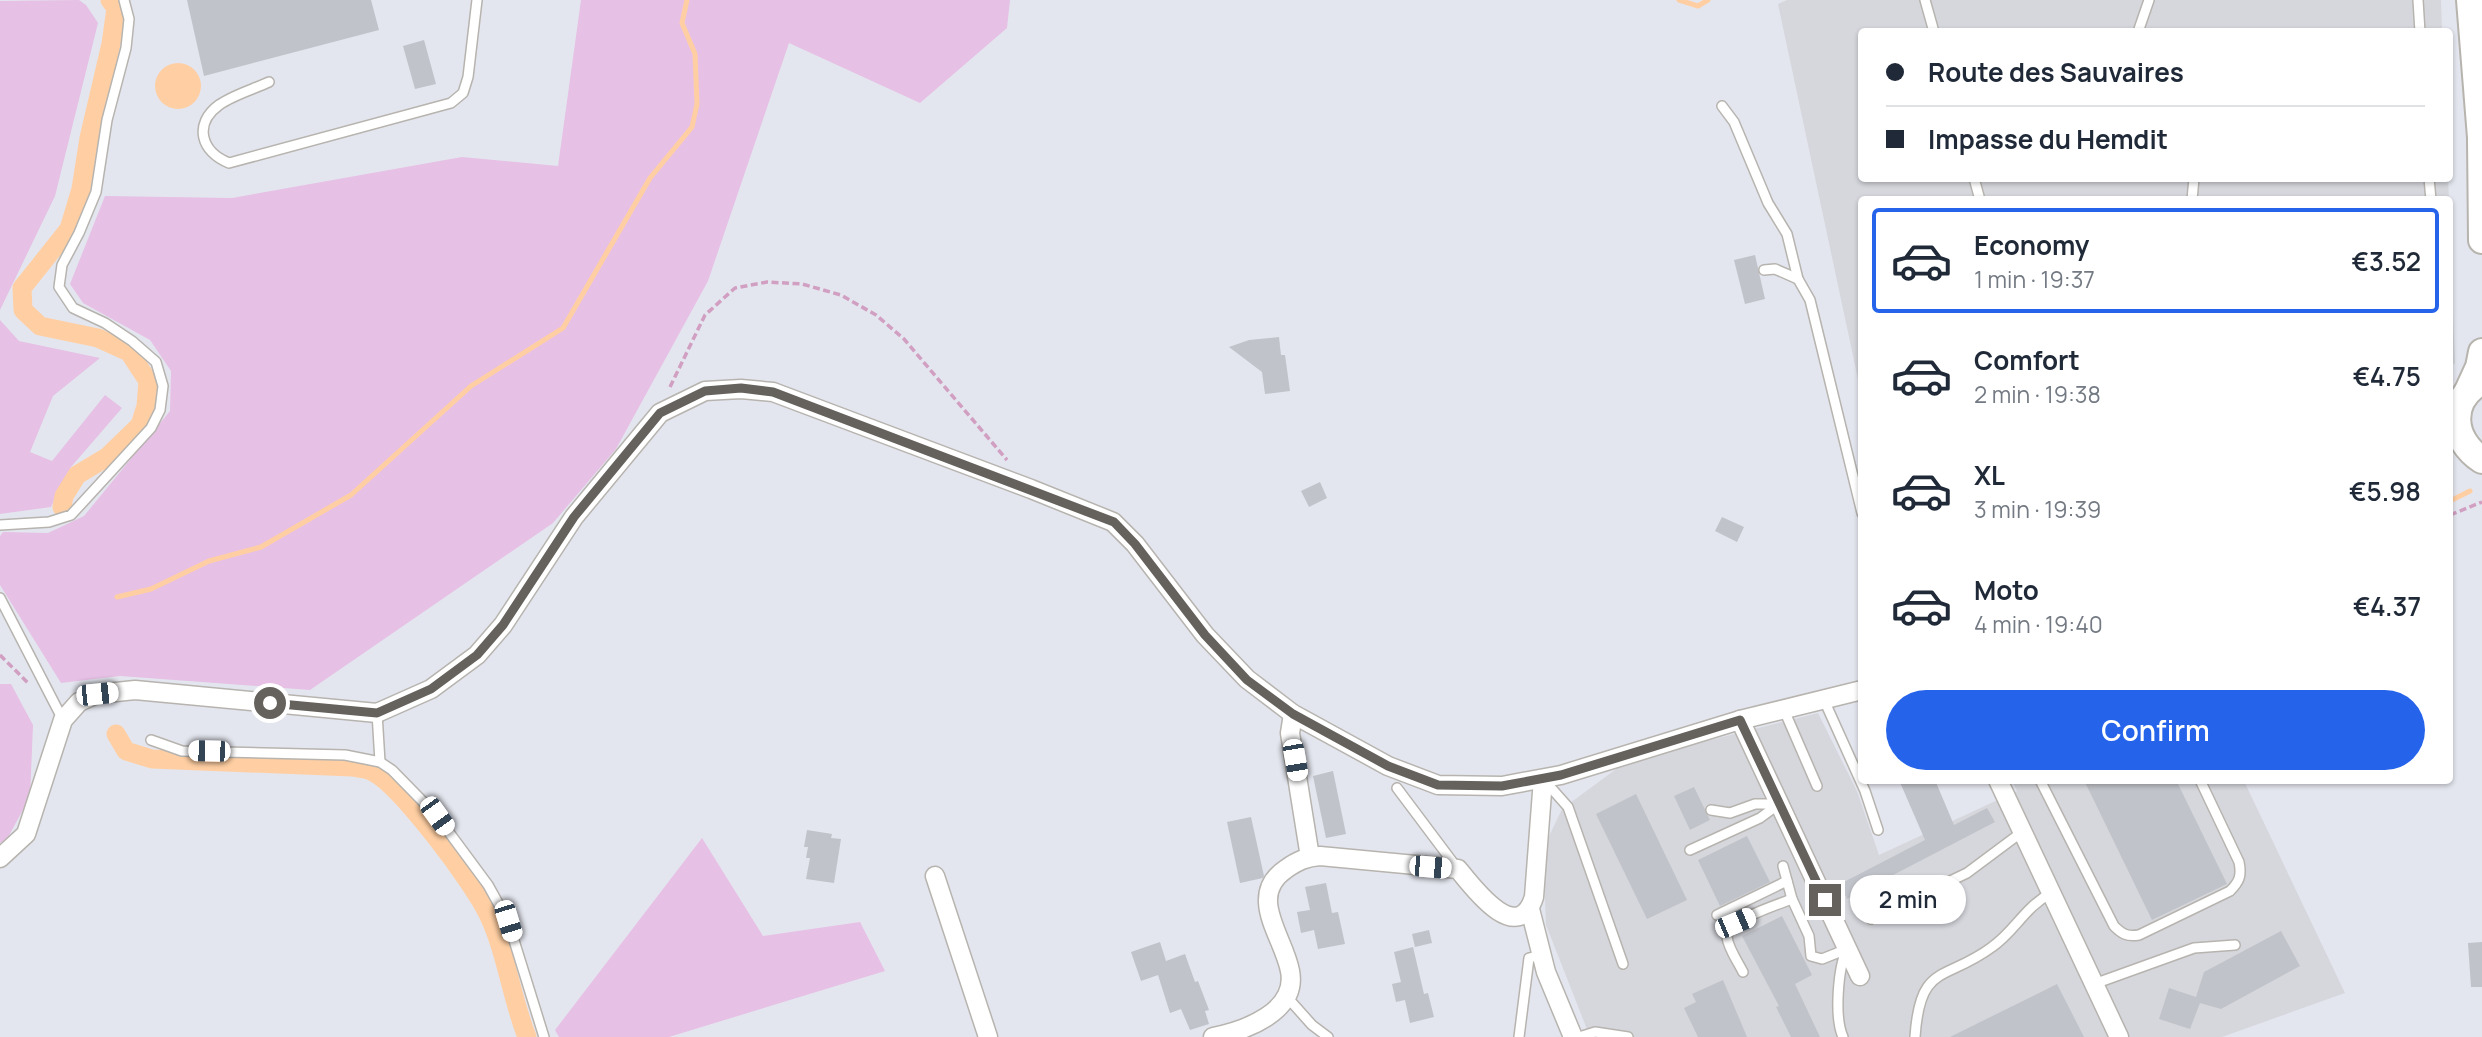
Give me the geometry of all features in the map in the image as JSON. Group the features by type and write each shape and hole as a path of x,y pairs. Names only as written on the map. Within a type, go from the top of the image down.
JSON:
{"main road":[{"path":"2470,0 2481,144 2482,240"},
{"path":"2470,454 2458,429 2457,417 2479,368 2482,352"}],"street":[{"path":"0,858 26,834 64,720 79,702 97,694 135,690 377,713 431,689 477,655 503,625 574,517 660,413 705,391 741,388 773,392 1114,522 1135,544 1205,635 1247,680 1293,714 1388,766 1438,785 1502,786 1561,775 1740,720 1858,691"},
{"path":"1293,714 1290,733 1310,857"},
{"path":"1740,720 1860,976"},
{"path":"1543,779 1534,897 1530,909 1541,955 1573,1037"},
{"path":"2003,784 2022,832 2119,1037"},
{"path":"1213,1037 1243,1030 1264,1020 1277,1009 1285,995 1291,982 1290,970 1268,911 1267,899 1270,886 1280,873 1298,860 1310,857 1458,869 1483,899 1498,912 1512,916 1522,915 1530,909"},
{"path":"935,876 988,1037"}],"lane":[{"path":"0,525 49,522 71,515 151,428 160,410 163,386 156,362 123,335 73,308 59,287 62,265 96,192 107,120 126,48 129,19 124,0"},
{"path":"269,82 219,105 205,125 203,138 207,150 229,163 451,103 463,93 468,77 477,0"},
{"path":"1926,0 1933,28"},
{"path":"2138,28 2149,0"},
{"path":"2418,0 2420,28"},
{"path":"1722,106 1734,122 1768,203 1787,234 1798,279 1810,300 1858,497"},
{"path":"1765,270 1775,269 1798,279"},
{"path":"0,598 64,720"},
{"path":"1824,700 1858,775"},
{"path":"1784,709 1817,786"},
{"path":"377,713 380,762"},
{"path":"150,740 182,751 345,755 380,762 437,816 488,885 508,921 544,1037"},
{"path":"1543,779 1568,807 1623,964"},
{"path":"1862,784 1878,830"},
{"path":"2042,784 2114,926 2120,933 2129,936 2139,935 2218,897 2238,883 2242,872 2239,862 2202,784"},
{"path":"1397,788 1458,869"},
{"path":"1711,810 1730,813 1755,804 1779,804"},
{"path":"1690,850 1760,818 1779,804"},
{"path":"1871,919 1967,873 2022,832"},
{"path":"1783,866 1791,899 1810,936 1811,956 1822,959 1847,949"},
{"path":"1717,915 1787,881"},
{"path":"1915,1037 1919,1008 1926,987 1937,976 1991,948 2032,905 2051,893"},
{"path":"1743,972 1727,940 1728,932 1735,923 1791,899"},
{"path":"2094,984 2194,948 2235,945"},
{"path":"1843,1037 1839,1028 1840,973 1847,949"},
{"path":"1519,1037 1529,958 1541,955"},
{"path":"1285,995 1328,1037"},
{"path":"1579,1037 1595,1032 1628,1037"}],"path":[{"path":"660,413 681,361 705,315 735,288 767,282 802,284 841,295 876,315 904,339 1031,489"},
{"path":"2453,514 2482,502"}],"shaded area":[{"path":"79,0 86,5 98,23 55,196 0,310 0,1"},
{"path":"581,0 1010,0 1007,28 920,103 789,43 708,281 616,449 553,523 310,690 120,676 61,683 0,585 0,536 3,532 48,533 84,516 170,411 171,371 150,340 83,303 70,284 105,196 232,198 462,157 558,166"},
{"path":"1787,0 2441,0 2442,28 1858,28 1858,182 2448,182 2449,196 1858,196 1858,379 1778,4"},
{"path":"178,63 194,70 201,86 194,102 178,109 162,102 155,86 162,70"},
{"path":"2453,312 2455,363 2453,365"},
{"path":"0,320 19,341 100,358 53,396 30,452 52,461 105,395 122,408 71,467 51,507 0,514"},
{"path":"0,684 11,684 33,725 30,797 7,839 0,843"},
{"path":"1818,713 1857,791 1879,855 2017,791 2014,784 2245,784 2345,993 2222,1037 1590,1037 1546,925 1543,849 1562,809 1627,761"},
{"path":"702,838 763,936 860,922 885,971 669,1037 559,1037 555,1030"}],"building":[{"path":"187,0 371,0 379,30 204,76"},
{"path":"424,40 436,84 415,89 403,46"},
{"path":"1755,255 1765,299 1745,304 1734,260"},
{"path":"1279,337 1281,355 1285,355 1290,391 1265,394 1262,372 1229,347 1249,340"},
{"path":"1320,482 1327,498 1309,507 1301,491"},
{"path":"1722,517 1744,527 1737,542 1715,531"},
{"path":"1333,771 1346,834 1326,838 1313,776"},
{"path":"1901,784 1937,784 1954,825 1987,808 1995,822 1847,899 1840,884 1925,840"},
{"path":"2086,784 2178,784 2227,884 2152,920"},
{"path":"1694,787 1710,820 1690,830 1674,796"},
{"path":"1636,794 1687,900 1647,919 1596,814"},
{"path":"1251,817 1264,876 1240,883 1227,822"},
{"path":"807,830 832,834 831,838 841,839 834,883 806,879 810,858 806,858 808,847 804,847"},
{"path":"1747,836 1770,882 1720,906 1698,860"},
{"path":"1326,883 1332,913 1338,912 1345,944 1318,949 1314,930 1301,933 1297,912 1310,910 1305,887"},
{"path":"1782,916 1812,975 1795,984 1820,1037 1791,1037 1776,1007 1779,1006 1742,936"},
{"path":"1429,930 1432,943 1415,947 1412,934"},
{"path":"2281,931 2300,966 2221,1009 2200,1003 2190,1029 2159,1019 2169,988 2196,997 2204,972"},
{"path":"1160,942 1166,961 1185,954 1209,1010 1205,1011 1209,1024 1190,1030 1181,1009 1170,1013 1158,975 1141,981 1131,952"},
{"path":"2482,942 2482,987 2471,987 2468,943"},
{"path":"1413,947 1424,994 1428,993 1434,1017 1410,1023 1405,1000 1396,1002 1392,984 1401,982 1394,952"},
{"path":"1723,980 1747,1037 1698,1037 1684,1008 1696,1002 1692,994"},
{"path":"2057,984 2084,1037 1950,1037"}],"waterway":[{"path":"62,507 64,496 77,475 107,457 140,425 146,406 148,381 129,352 98,338 40,326 23,310 22,288 69,229 81,189 89,138 111,44 116,8 110,0"},
{"path":"117,597 151,589 209,561 261,547 351,495 471,386 563,328 650,178 692,127 697,104 695,54 682,23 687,0"},
{"path":"1679,0 1698,6 1708,0"},
{"path":"2453,500 2470,491"},
{"path":"116,734 126,751 152,759 352,767 371,771 385,781 436,837 488,914 527,1037"}],"route":[{"path":"270,703 377,713 431,689 477,655 503,625 574,517 660,413 705,391 741,388 773,392 1114,522 1135,544 1205,635 1247,680 1293,714 1388,766 1438,785 1502,786 1561,775 1740,720 1825,900"}]}
